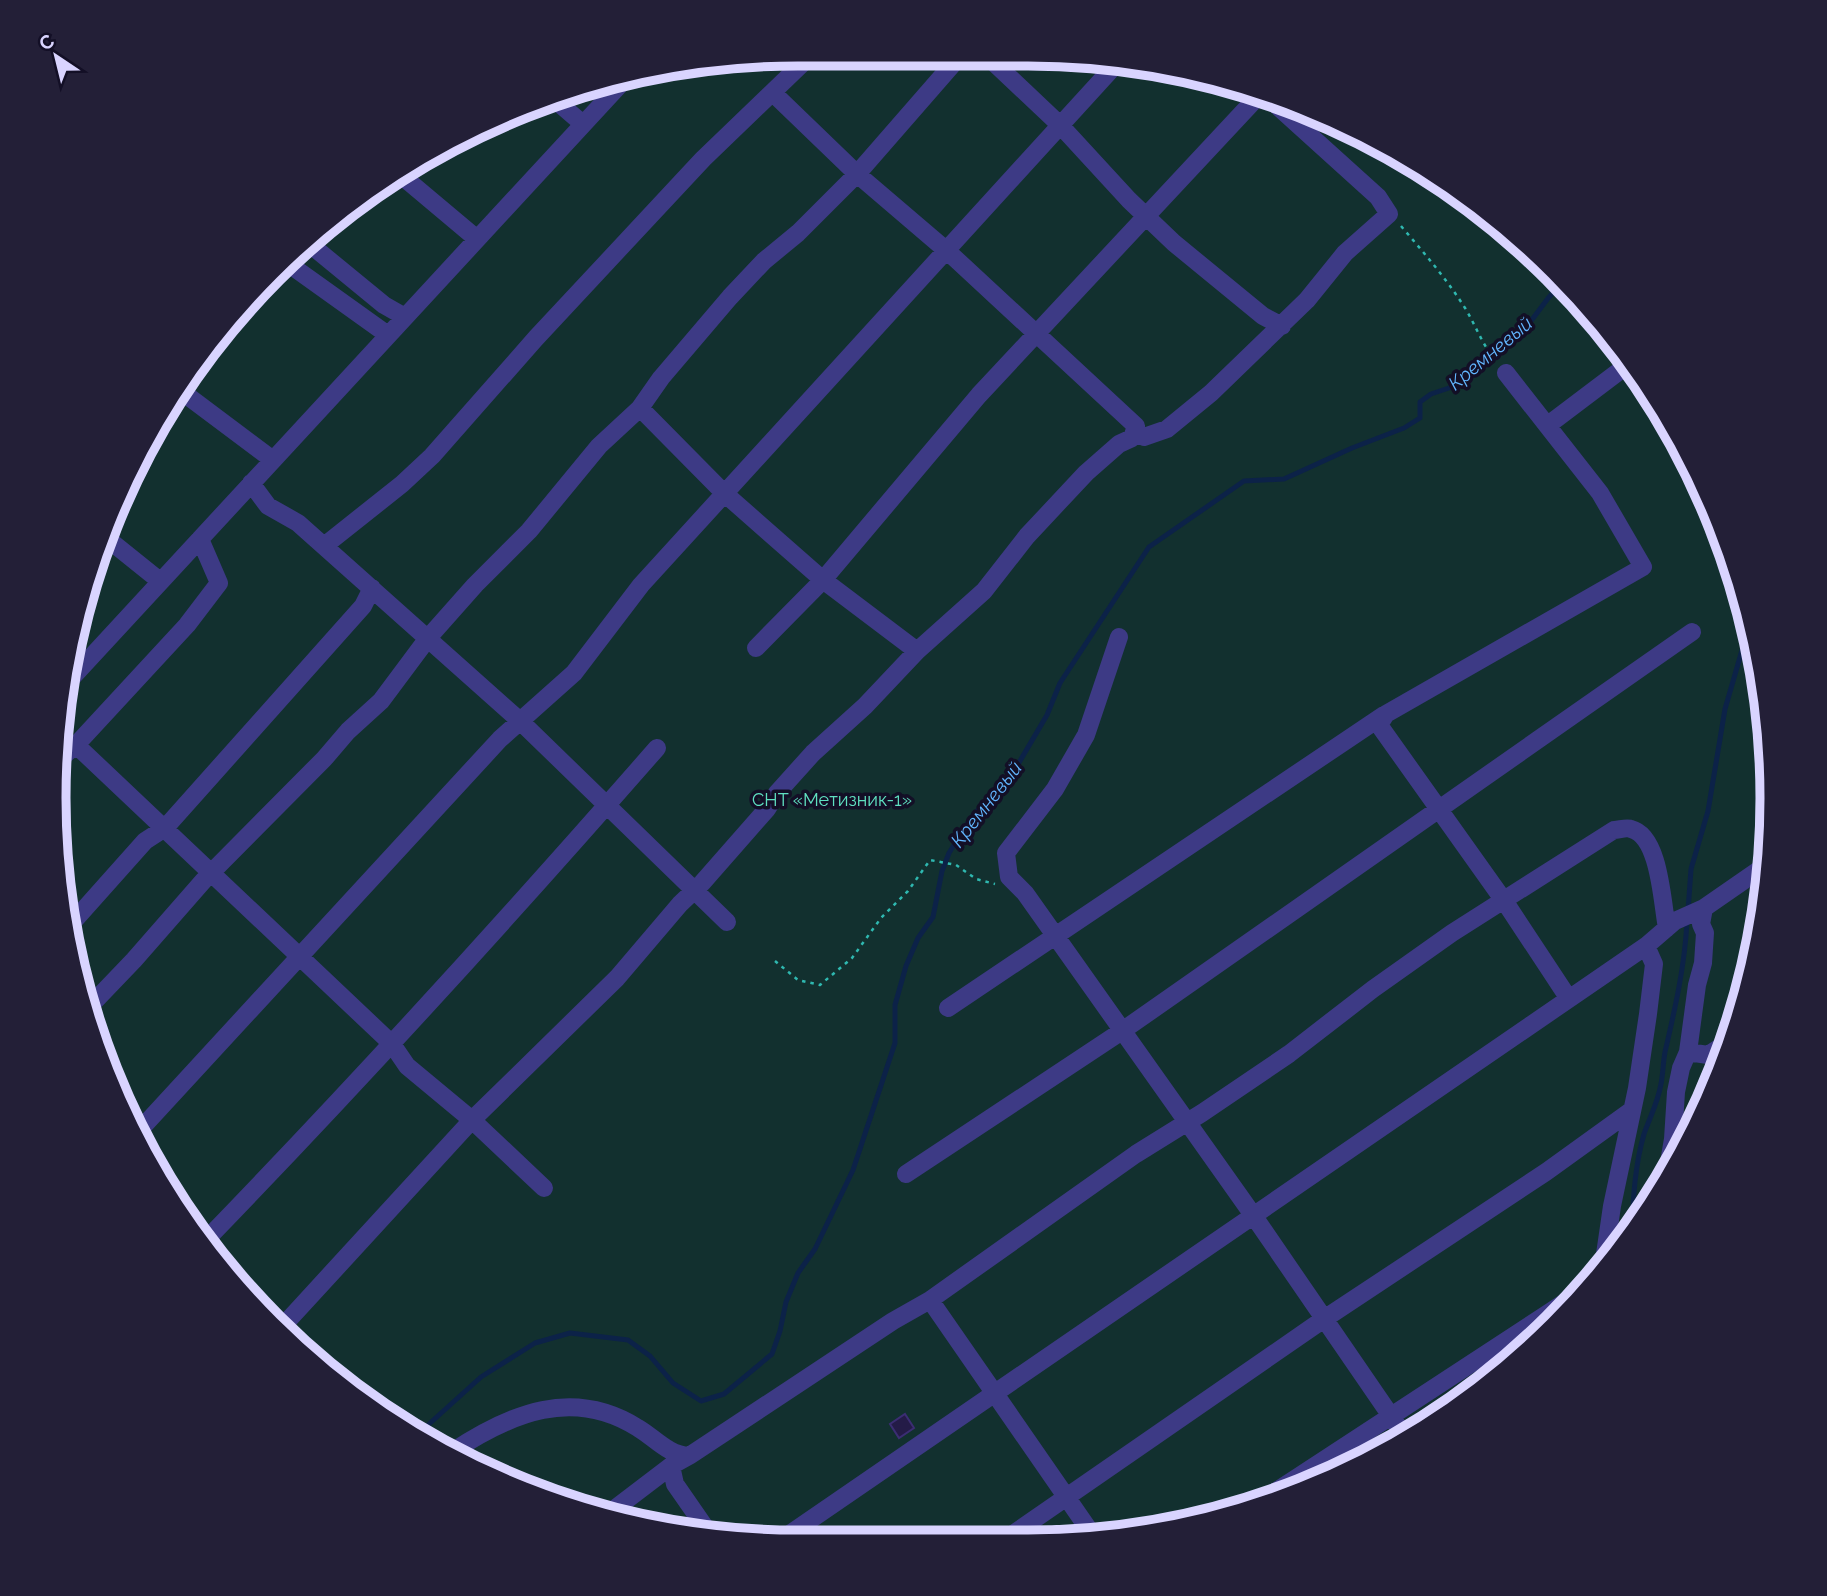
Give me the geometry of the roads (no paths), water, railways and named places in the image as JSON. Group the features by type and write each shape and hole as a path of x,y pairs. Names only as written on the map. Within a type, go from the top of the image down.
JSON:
{"lane":[{"path":"324,546 375,507 432,456 536,338 703,159 799,66"},
{"path":"95,1001 210,873 324,759 348,731 381,701 428,638 475,585 529,531 600,446 640,408 661,378 730,297 764,261 798,233 857,174 950,66"},
{"path":"997,66 1060,125 1174,243 1263,316 1282,326"},
{"path":"144,1126 519,720 574,673 641,585 1109,71"},
{"path":"79,669 615,90"},
{"path":"287,1321 472,1120 617,978 767,809 776,793 828,738 865,706 917,651 984,592 1027,536 1086,473 1119,444 1132,438 1136,426 946,250 857,174 773,93"},
{"path":"756,648 823,580 979,394 1254,102"},
{"path":"562,106 583,124"},
{"path":"1144,438 1167,429 1211,393 1307,300 1345,253 1389,214 1378,197 1287,114"},
{"path":"407,180 477,239"},
{"path":"315,249 384,305 405,317"},
{"path":"295,268 388,335"},
{"path":"1548,425 1621,370"},
{"path":"948,1008 1386,714 1643,567 1600,493 1506,373"},
{"path":"188,396 273,460"},
{"path":"640,408 724,493 823,580 917,651"},
{"path":"251,483 268,506 298,523 519,720 727,922"},
{"path":"200,539 219,583 187,625 69,751 165,828 391,1044 407,1066 472,1120 544,1188"},
{"path":"113,543 160,581"},
{"path":"77,917 145,841 165,828 363,606 372,588"},
{"path":"906,1174 1122,1031 1692,632"},
{"path":"1119,637 1086,735 1055,789 1006,853 1009,877 1025,893 1188,1122 1399,1428"},
{"path":"1386,714 1378,725 1504,901 1569,999"},
{"path":"212,1234 542,880 657,748"},
{"path":"617,1507 671,1466 893,1321 930,1300 1136,1154 1289,1054 1363,996 1452,933 1614,830 1630,828 1646,839 1656,859 1671,924"},
{"path":"796,1530 1646,946 1671,924 1704,908 1756,872"},
{"path":"1670,1149 1681,1068 1688,1052 1697,985 1703,963 1705,933 1701,924 1704,908"},
{"path":"1606,1247 1632,1110 1654,964 1646,946"},
{"path":"1688,1052 1708,1055 1716,1050"},
{"path":"1019,1530 1324,1319 1546,1172 1632,1110"},
{"path":"930,1300 1087,1527"},
{"path":"1293,1480 1547,1314"},
{"path":"460,1447 512,1420 569,1405 620,1417 675,1456 689,1456"},
{"path":"671,1466 675,1483 702,1523"}],"waterway":[{"name":"Кремневый","path":"426,1427 481,1377 535,1343 570,1333 628,1340 650,1356 673,1383 701,1401 724,1394 772,1354 786,1302 798,1273 815,1249 853,1170 895,1043 895,1005 906,966 918,938 933,917 942,871 949,853 971,818 1017,766 1047,715 1060,683 1149,547 1244,481 1284,479 1404,428 1420,418 1420,402 1431,394 1455,386 1528,325 1555,291"},
{"path":"1688,911 1691,869 1708,811 1725,709 1744,644"},
{"path":"1633,1209 1638,1158 1660,1091 1682,970 1687,921"}],"park label":[{"name":"СНТ «Метизник-1»","path":"832,799"}]}
